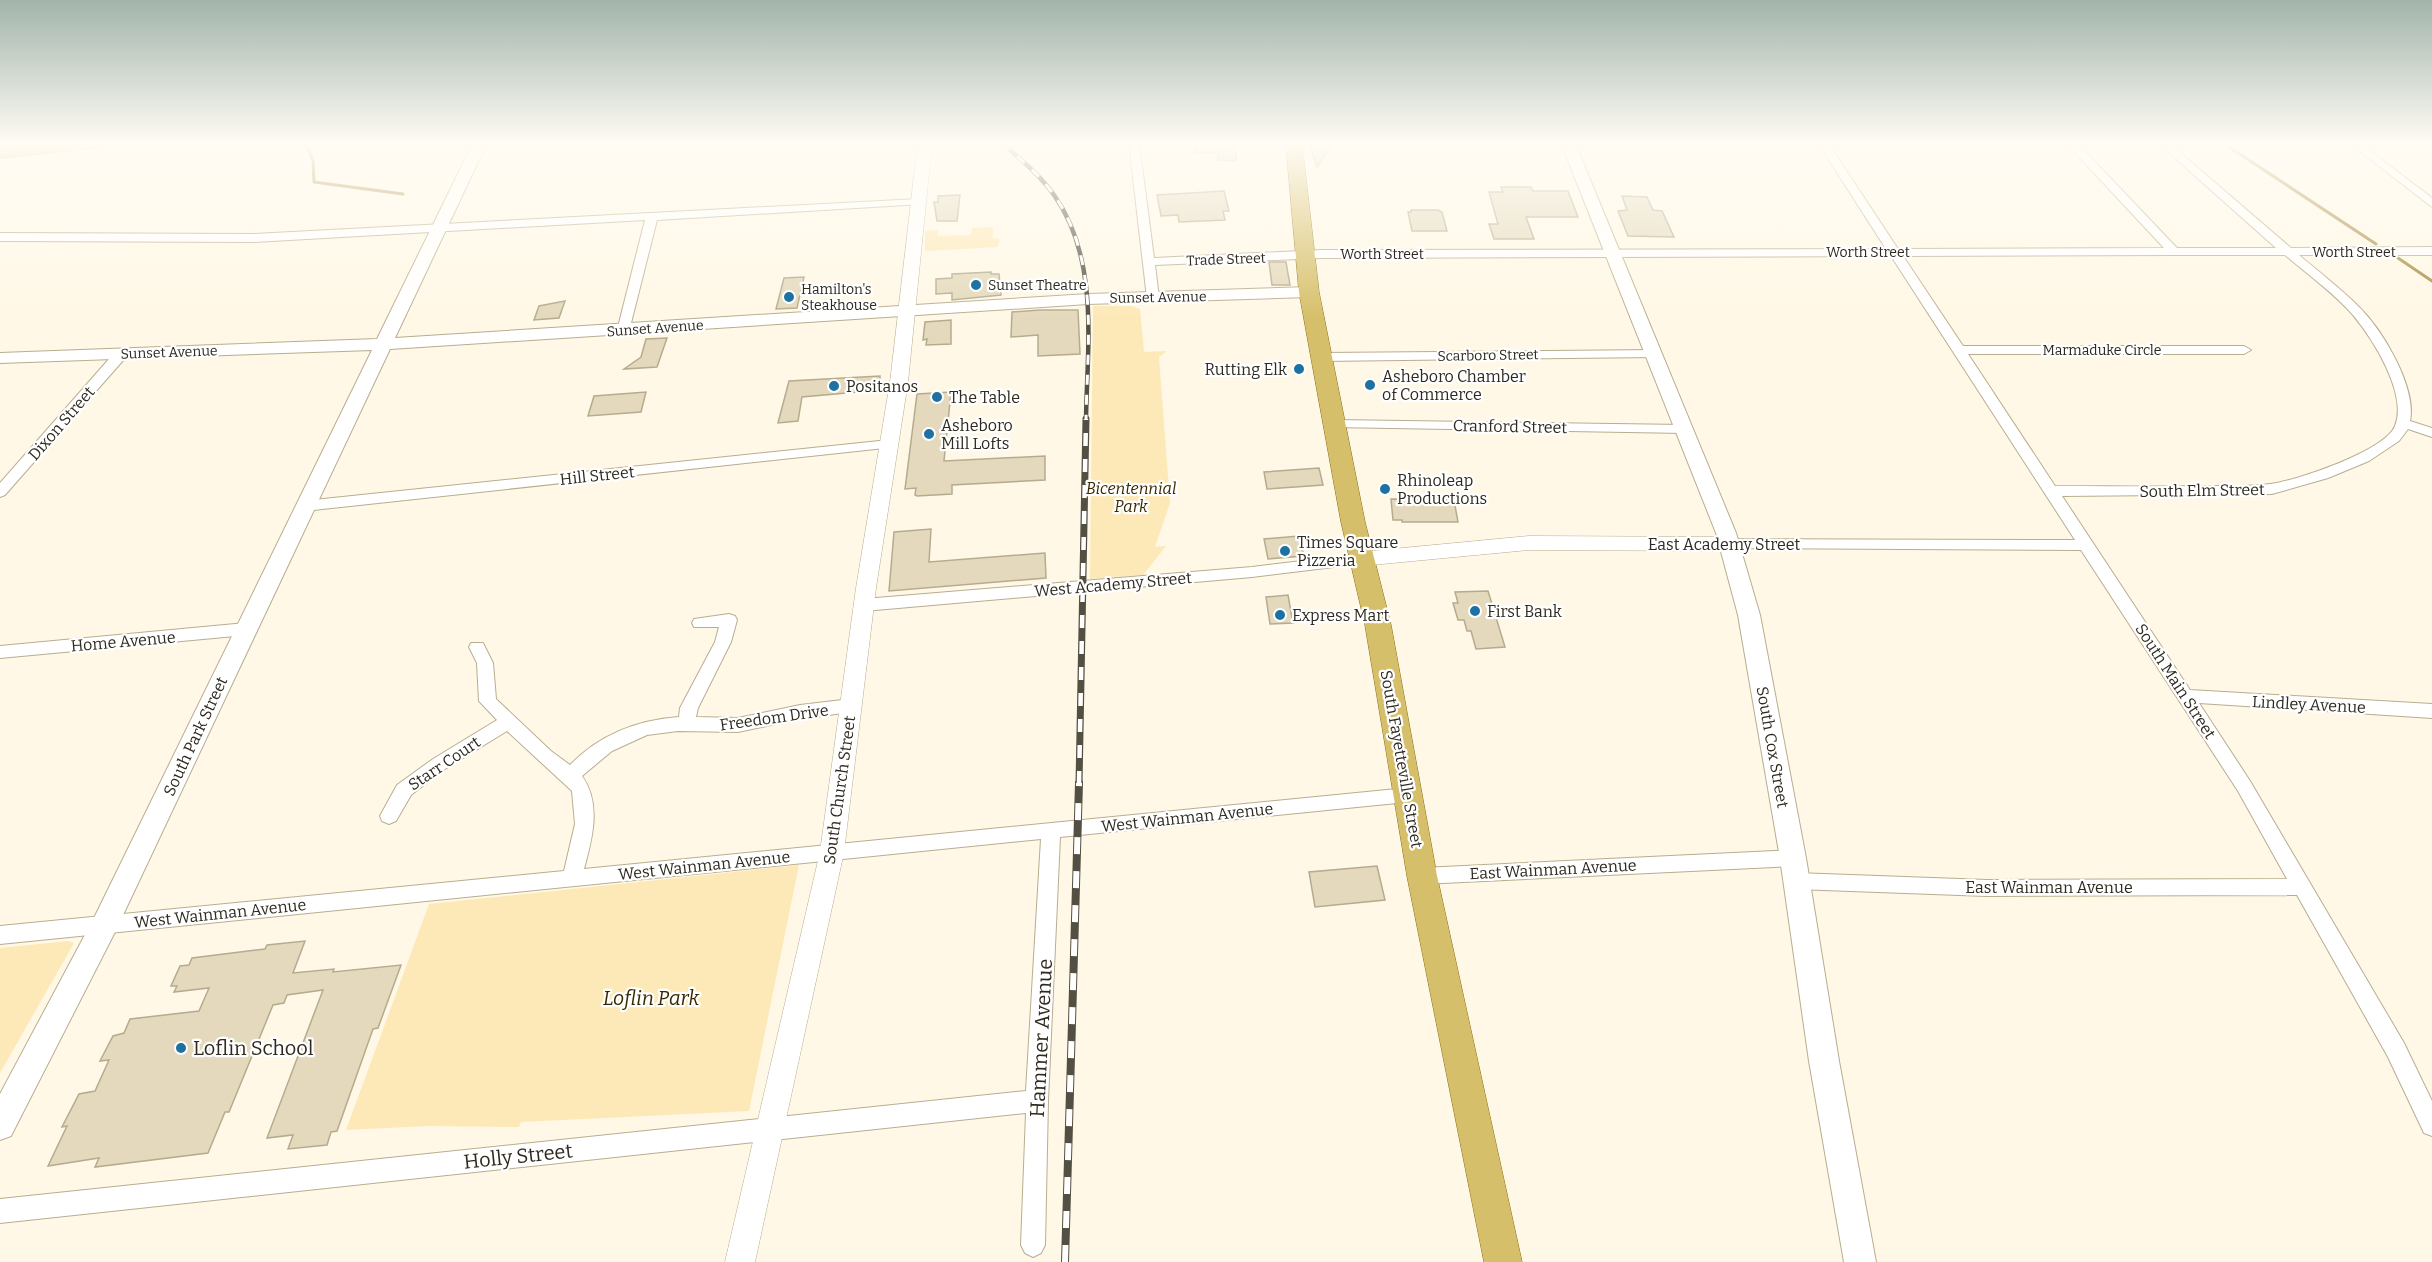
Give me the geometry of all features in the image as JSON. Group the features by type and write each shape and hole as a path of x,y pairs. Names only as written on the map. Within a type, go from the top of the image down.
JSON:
{"main road":[{"name":"South Park Street","path":"0,1125 105,924 451,202"},
{"name":"South Fayetteville Street","path":"1299,202 1309,292 1361,559 1378,625 1422,876 1503,1262"},
{"name":"South Cox Street","path":"1592,202 1685,429 1729,544 1749,615 1860,1262"},
{"name":"Sunset Avenue","path":"0,358 382,344 623,331 1088,299 1309,292"}],"street":[{"path":"0,237 254,238 918,202"},
{"name":"South Church Street","path":"740,1262 832,852 864,605 899,382 918,202"},
{"path":"1141,202 1153,298"},
{"name":"South Main Street","path":"1862,202 2244,786 2396,1050 2432,1125"},
{"path":"2127,202 2174,252"},
{"path":"2231,202 2355,310 2372,329 2389,360 2405,402 2403,423 2432,433"},
{"path":"623,331 652,216"},
{"name":"Worth Street","path":"1304,256 1612,252 2432,251"},
{"name":"Trade Street","path":"1148,262 1304,256"},
{"name":"Marmaduke Circle","path":"1960,350 2244,350"},
{"name":"Dixon Street","path":"0,492 121,354"},
{"name":"Scarboro Street","path":"1322,357 1654,354"},
{"name":"South Elm Street","path":"2053,491 2274,488 2352,463 2383,448 2402,429 2403,423"},
{"name":"Cranford Street","path":"1335,424 1685,429"},
{"name":"Hill Street","path":"304,506 889,444"},
{"name":"East Academy Street","path":"1361,559 1528,543 2088,545"},
{"name":"West Academy Street","path":"864,605 1252,572 1361,559"},
{"path":"686,724 689,708 714,661 729,620 700,623"},
{"name":"Home Avenue","path":"0,652 246,629"},
{"path":"477,647 485,663 488,700 581,790 585,816 581,845 571,878"},
{"name":"Lindley Avenue","path":"2187,696 2432,711"},
{"name":"Freedom Drive","path":"570,777 582,764 625,735 651,727 769,721 801,712 851,706"},
{"name":"Starr Court","path":"389,816 404,790 439,764 509,721"},
{"name":"West Wainman Avenue","path":"0,935 1407,795"},
{"name":"Hammer Avenue","path":"1033,1245 1037,1101 1051,831"},
{"name":"East Wainman Avenue","path":"1422,876 1794,869 1987,888 2302,887"},
{"name":"Holly Street","path":"0,1211 1037,1101"}],"green space":[{"path":"993,227 993,238 1000,239 998,247 925,251 925,231 938,230 938,236 971,235 972,228"},
{"name":"Bicentennial Park","path":"1093,306 1131,306 1140,309 1144,352 1167,351 1159,357 1170,503 1155,547 1166,546 1143,575 1090,579"},
{"name":"Loflin Park","path":"799,865 749,1111 521,1122 519,1127 428,1126 346,1130 429,904"},
{"path":"68,941 74,943 0,1073 0,948"}],"building":[{"path":"934,202 959,202 957,221 937,221"},
{"path":"1158,202 1227,202 1229,211 1223,211 1225,220 1179,222 1178,215 1161,216"},
{"path":"1492,202 1572,202 1578,217 1526,217 1534,239 1494,239 1489,224 1498,224"},
{"path":"1624,202 1649,202 1653,210 1662,211 1674,237 1628,236 1618,211 1627,210"},
{"path":"1411,210 1442,212 1447,231 1412,231 1408,212"},
{"path":"1269,262 1286,262 1290,285 1272,285"},
{"name":"Sunset Theatre","path":"991,272 991,274 999,274 1001,295 952,300 952,293 936,294 936,279 952,278 952,274"},
{"name":"Hamilton's Steakhouse","path":"804,277 797,308 776,309 784,278"},
{"path":"565,301 559,318 534,320 539,306"},
{"path":"1078,310 1080,354 1038,356 1038,335 1011,337 1012,312"},
{"path":"951,320 951,344 926,345 927,339 923,340 925,322"},
{"path":"667,338 657,367 624,369 641,357 646,339"},
{"name":"Positanos","path":"880,376 880,390 802,397 798,421 778,423 789,381"},
{"path":"646,392 641,412 588,416 594,396"},
{"name":"Asheboro Mill Lofts","path":"951,392 944,461 1045,456 1045,480 952,485 952,494 917,496 915,495 916,488 905,489 917,394"},
{"path":"1319,468 1323,485 1267,489 1264,472"},
{"path":"1391,499 1454,500 1458,522 1393,520"},
{"path":"931,529 929,562 1045,553 1046,578 889,591 894,532"},
{"name":"Times Square Pizzeria","path":"1299,536 1304,556 1268,559 1264,539"},
{"name":"First Bank","path":"1488,591 1505,647 1476,649 1471,631 1467,631 1464,620 1458,620 1453,603 1458,603 1455,592"},
{"name":"Express Mart","path":"1288,595 1293,623 1270,624 1266,597"},
{"path":"1377,866 1385,900 1315,907 1309,872"},
{"name":"Loflin School","path":"305,941 293,973 334,969 333,972 401,965 378,1028 373,1029 337,1131 331,1132 327,1145 288,1149 293,1135 267,1138 323,990 287,995 284,1003 273,1005 229,1112 225,1112 208,1153 95,1167 99,1158 48,1166 67,1126 62,1127 79,1094 95,1091 109,1060 100,1061 113,1036 124,1033 130,1019 199,1011 209,988 174,992 177,986 171,986 180,966 189,965 192,958 265,949 267,945"}],"waterway":[{"path":"2312,202 2376,244"},
{"path":"2398,258 2432,281"}],"railway":[{"path":"1058,202 1069,220 1079,247 1085,275 1088,304 1086,420"},
{"path":"1079,784 1086,419"},
{"path":"1065,1262 1079,783"}],"place":[{"name":"Sunset Theatre","path":"976,285"},
{"name":"Hamilton's Steakhouse","path":"789,297"},
{"name":"Rutting Elk","path":"1299,369"},
{"name":"Asheboro Chamber of Commerce","path":"1370,385"},
{"name":"Positanos","path":"834,386"},
{"name":"The Table","path":"937,397"},
{"name":"Asheboro Mill Lofts","path":"929,434"},
{"name":"Rhinoleap Productions","path":"1385,489"},
{"name":"Times Square Pizzeria","path":"1285,551"},
{"name":"First Bank","path":"1475,611"},
{"name":"Express Mart","path":"1280,615"},
{"name":"Loflin School","path":"181,1048"}]}
